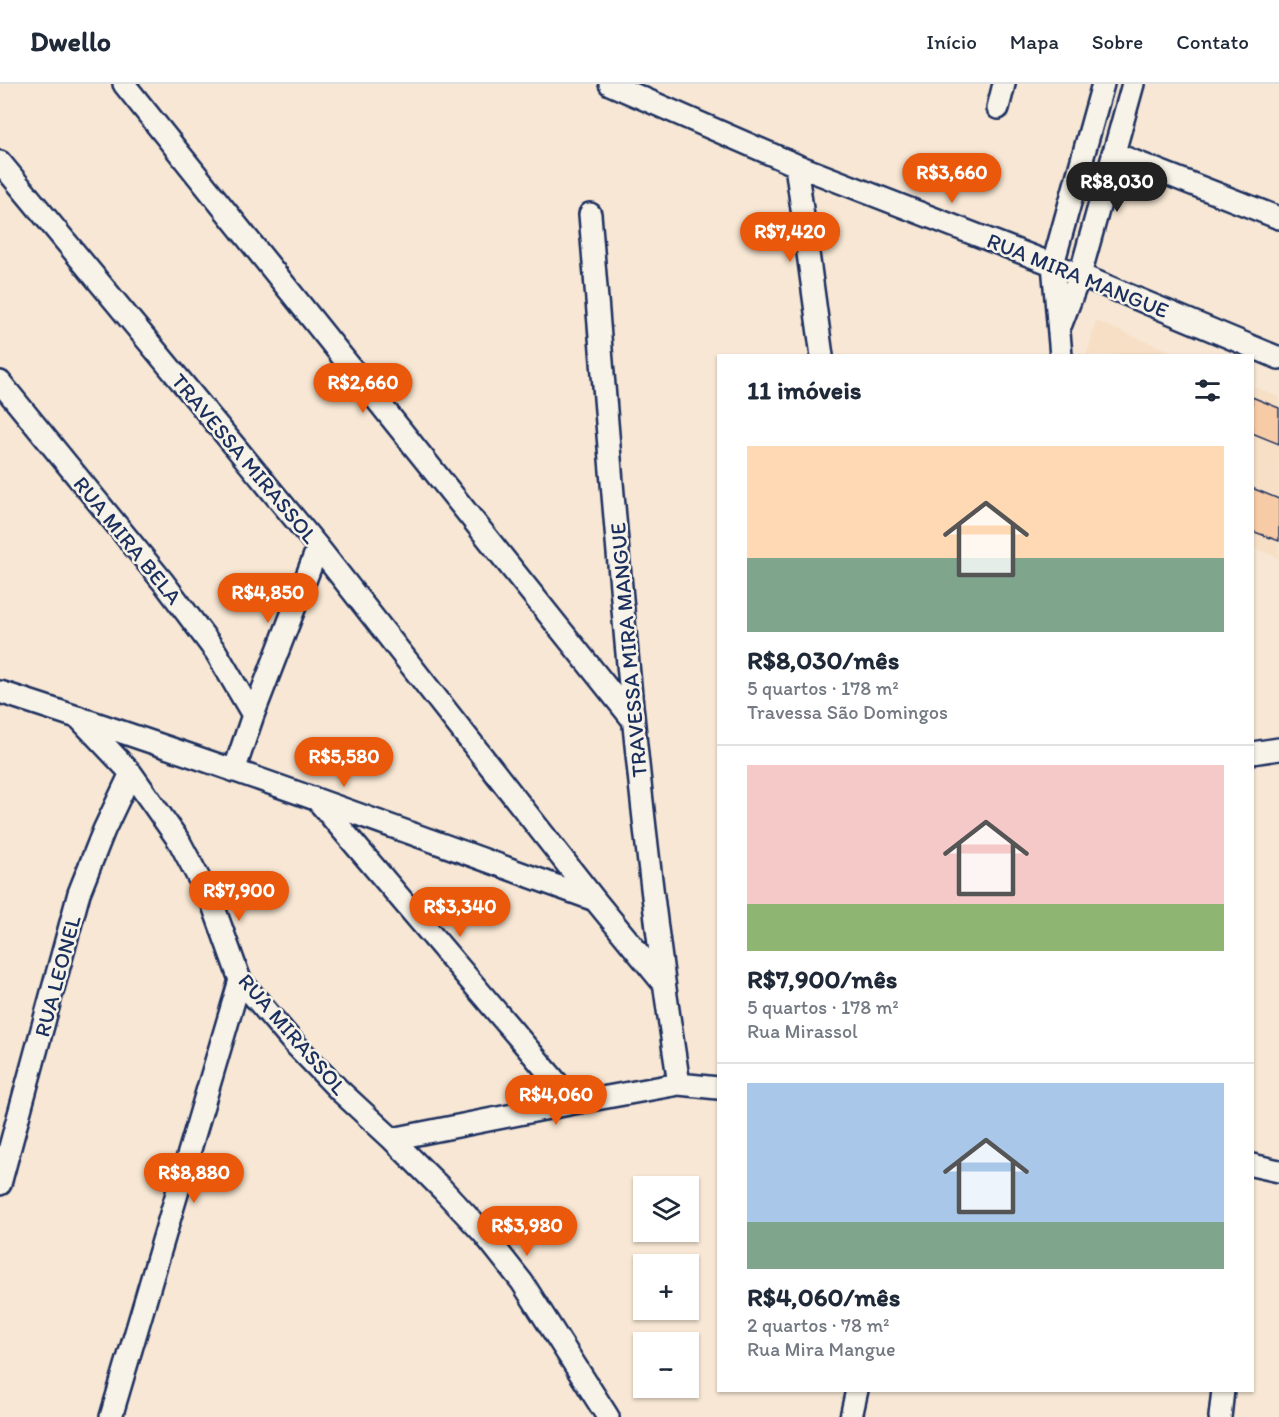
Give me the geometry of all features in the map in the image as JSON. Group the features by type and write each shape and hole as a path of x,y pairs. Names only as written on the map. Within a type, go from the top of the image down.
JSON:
{"street":[{"path":"124,84 633,720"},
{"name":"RUA MIRA MANGUE","path":"610,84 796,165 1053,264 1279,358"},
{"path":"998,108 1004,84"},
{"path":"1061,354 1053,264 1103,84"},
{"path":"1060,328 1080,275 1132,84"},
{"path":"1113,153 1279,218"},
{"name":"TRAVESSA MIRASSOL","path":"0,162 318,547 595,900 663,983"},
{"path":"796,165 822,354"},
{"name":"TRAVESSA MIRA MANGUE","path":"590,214 633,720 663,983 679,1084"},
{"name":"RUA MIRA BELA","path":"0,382 164,583 216,652 253,715"},
{"path":"234,771 253,715 318,547"},
{"name":"RUA MIRASSOL","path":"0,693 78,717 131,773 179,841 213,905 240,980 291,1040 331,1082 392,1139 484,1234 522,1281 608,1417"},
{"path":"78,717 316,799 595,900"},
{"path":"1254,753 1279,749"},
{"name":"RUA LEONEL","path":"0,1184 79,894 104,830 131,773"},
{"path":"316,799 574,1103"},
{"path":"111,1417 240,980"},
{"path":"392,1139 679,1084 717,1088"},
{"path":"1254,1166 1279,1171"},
{"path":"851,1417 857,1392"},
{"path":"1220,1417 1223,1392"}],"shaded area":[{"path":"1096,321 1177,354 1087,354"},
{"path":"1254,387 1279,397 1279,558 1254,548"}],"building":[{"path":"1254,398 1279,408 1279,444 1254,434"},
{"path":"1254,489 1279,499 1279,541 1254,532"}]}
